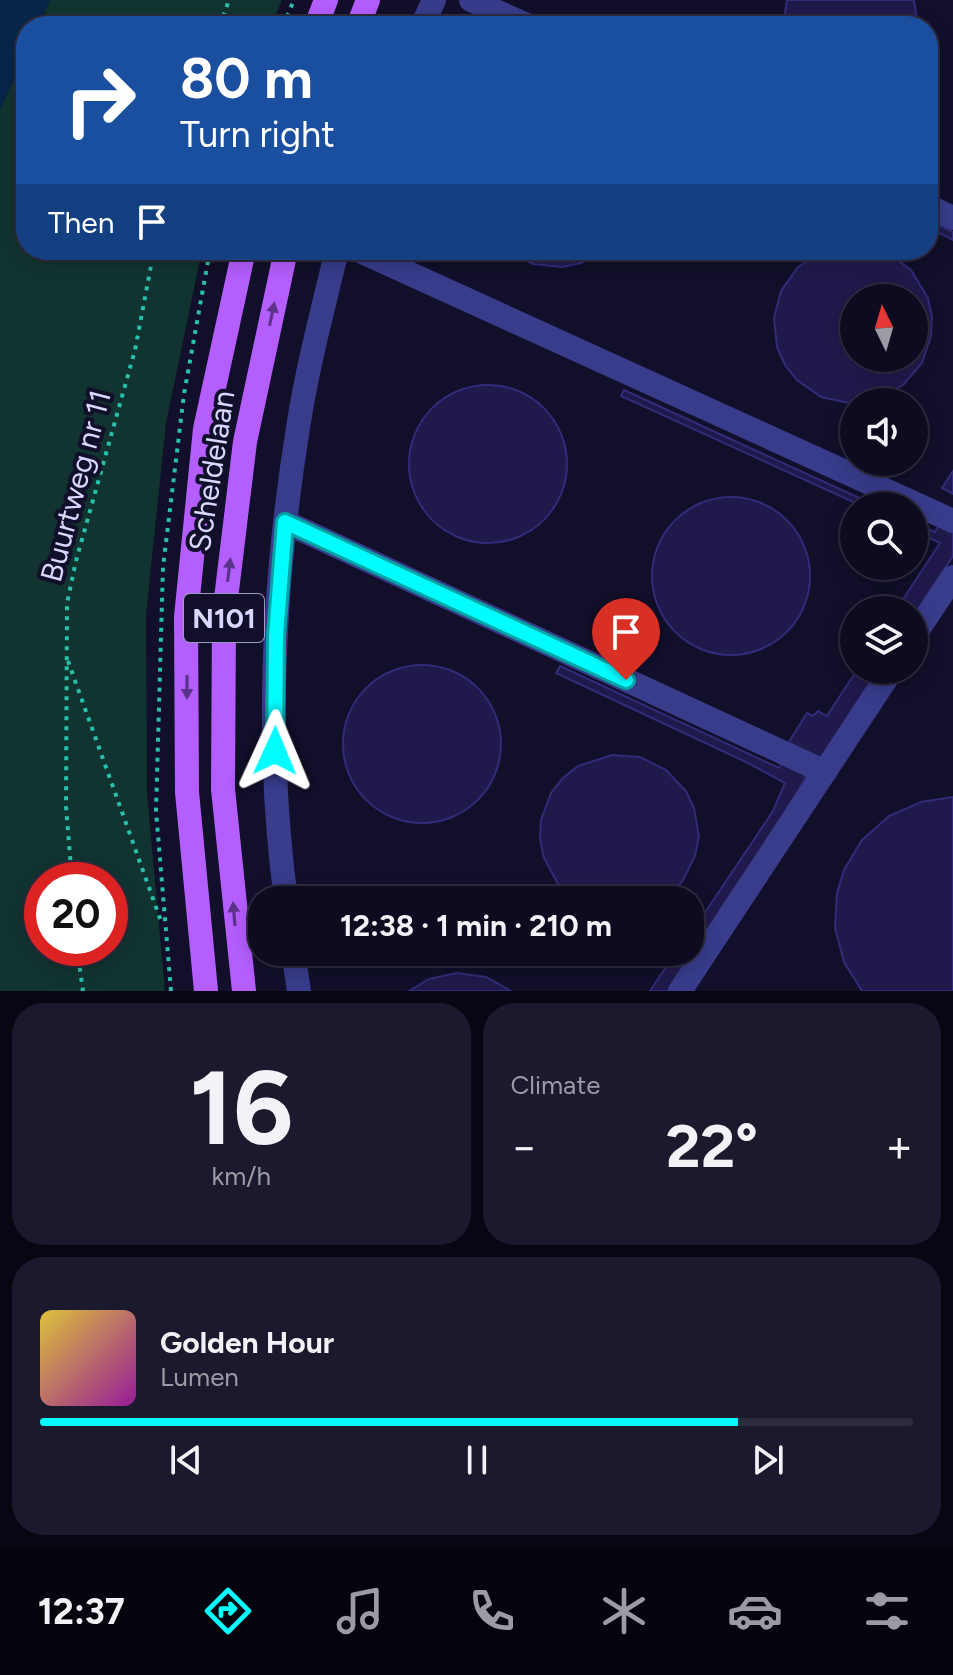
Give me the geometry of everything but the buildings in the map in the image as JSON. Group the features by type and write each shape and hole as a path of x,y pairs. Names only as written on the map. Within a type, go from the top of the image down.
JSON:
{"main road":[{"name":"Scheldelaan","path":"206,991 187,792 186,617 205,429 242,260"},
{"name":"Scheldelaan","path":"244,991 223,789 224,615 245,442 284,260"}],"lane":[{"path":"471,0 507,16"},
{"path":"285,886 275,751 276,635 285,522 298,425 335,260"},
{"path":"380,260 953,521"},
{"path":"285,522 825,772"},
{"path":"928,615 953,577"},
{"path":"680,991 883,684"},
{"path":"295,966 299,991"}],"path":[{"name":"Buurtweg nr 11","path":"71,862 66,807 67,603 129,376 152,260"},
{"path":"67,659 165,932"},
{"path":"80,966 83,991"}],"green space":[{"path":"50,0 282,0 275,16 43,16"},
{"path":"16,75 16,260 200,260 166,423 146,615 147,794 165,991 0,991 0,109"}],"water":[{"path":"0,0 50,0 43,16 16,16 16,75 0,109"}],"route":[{"path":"275,751 276,635 285,522 626,680"}]}
